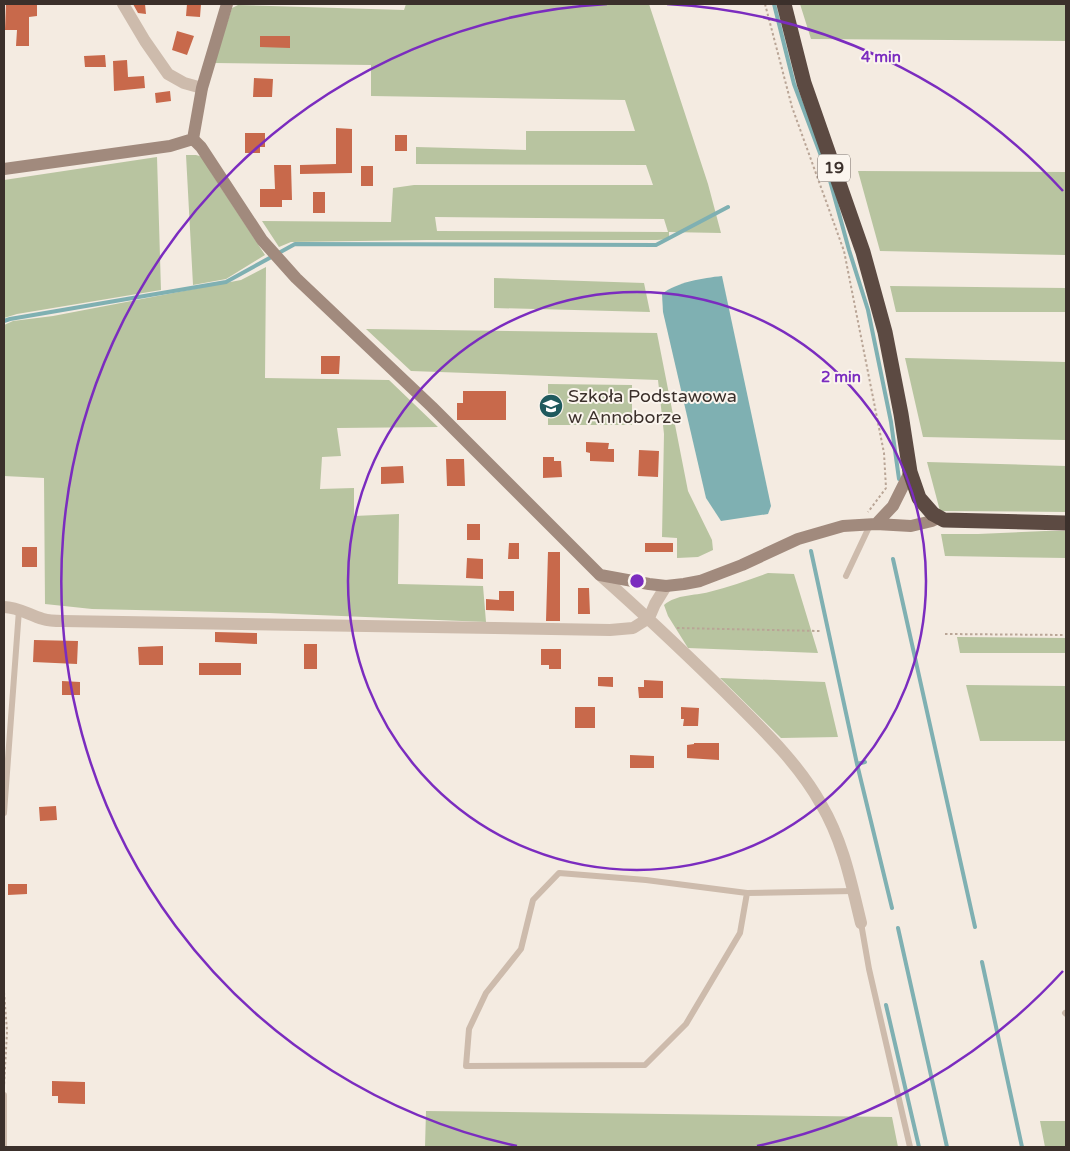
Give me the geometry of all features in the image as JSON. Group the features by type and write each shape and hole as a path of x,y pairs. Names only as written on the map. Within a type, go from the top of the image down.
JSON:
{"highway":[{"name":"19","path":"784,4 804,83 860,243 885,332 910,472 919,498 938,518"},
{"path":"938,518 944,520 1066,523"}],"street":[{"path":"123,4 168,74 184,83 202,88"},
{"path":"193,139 202,88 227,4"},
{"path":"4,169 170,146 193,139"},
{"path":"193,139 262,240 296,278 432,407 600,575 650,618 770,737 806,780 822,805 838,839 849,873 861,923"},
{"path":"873,524 893,506 910,472"},
{"path":"600,575 637,583 666,586 700,581 742,565 798,539 843,526 873,524 911,526 938,518"},
{"path":"4,607 44,619 63,622 628,630 650,618 655,604 666,586"}],"lane":[{"path":"846,576 873,524"},
{"path":"4,813 19,610"},
{"path":"747,893 740,934 686,1024 645,1065 466,1066 469,1029 486,993 521,949 533,900 559,873 646,880 747,893 853,891"},
{"path":"861,923 910,1147"},
{"path":"4,1095 4,1147"}],"path":[{"path":"765,4 792,107 844,251 884,453 886,488 871,510 853,526"},
{"path":"663,632 675,628 820,631"},
{"path":"945,634 1066,635"},
{"path":"4,992 6,1031 4,1095"}],"green space":[{"path":"406,4 649,4 708,184 721,233 669,232 669,239 657,240 291,242 279,247 262,221 391,222 393,188 414,185 653,185 646,165 416,164 416,147 526,150 526,131 635,131 625,100 371,96 371,65 214,63 232,8 238,5 404,10","holes":["435,217 664,219 668,232 437,231"]},
{"path":"800,4 1066,4 1066,41 811,39"},
{"path":"186,155 203,157 265,255 226,279 193,285"},
{"path":"157,157 161,290 17,314 4,318 4,180"},
{"path":"858,171 1066,172 1066,255 880,251"},
{"path":"266,267 265,378 389,380 438,427 337,428 341,456 322,457 320,489 354,488 354,516 399,514 398,584 483,586 486,622 269,613 92,609 45,604 44,478 4,476 4,325 13,321 53,316 241,280"},
{"path":"494,278 644,283 650,312 494,308"},
{"path":"890,286 1066,288 1066,312 896,312"},
{"path":"366,329 657,333 688,491 712,540 713,550 698,557 677,558 677,538 662,537 664,434 658,380 411,371"},
{"path":"905,358 1066,362 1066,440 923,437"},
{"path":"548,384 632,385 632,425 548,425"},
{"path":"927,462 1066,466 1066,512 940,511"},
{"path":"1066,531 1066,558 945,556 941,534 978,534"},
{"path":"768,573 794,574 818,653 688,648 668,616 664,605 680,597 716,590"},
{"path":"957,637 1066,638 1066,653 960,653"},
{"path":"720,678 825,682 838,737 781,738"},
{"path":"966,685 1066,686 1066,741 980,741"},
{"path":"426,1111 892,1117 898,1147 425,1147"},
{"path":"1040,1121 1066,1121 1066,1147 1045,1147"}],"water":[{"path":"722,276 771,506 768,514 721,521 706,498 663,312 662,294 675,286 699,279"}],"building":[{"path":"6,4 37,4 37,16 29,17 29,46 16,46 17,30 5,30"},
{"path":"133,4 145,4 146,14 138,13"},
{"path":"187,4 201,4 200,17 186,16"},
{"path":"177,31 194,36 187,55 172,50"},
{"path":"260,36 290,36 290,48 260,47"},
{"path":"105,55 106,67 85,67 84,56"},
{"path":"127,60 128,77 144,76 145,88 114,91 113,61"},
{"path":"254,78 273,79 272,97 253,97"},
{"path":"170,91 171,101 156,103 155,93"},
{"path":"336,128 352,129 352,173 300,174 300,165 336,164"},
{"path":"245,133 265,133 265,147 260,147 260,153 245,153"},
{"path":"395,135 407,135 407,151 395,151"},
{"path":"274,165 291,165 292,200 282,200 282,207 260,207 260,189 275,189"},
{"path":"361,166 373,166 373,186 361,186"},
{"path":"313,192 325,192 325,213 313,213"},
{"path":"321,356 340,356 339,374 321,374"},
{"path":"463,391 506,391 506,420 457,420 457,403 463,403"},
{"path":"586,442 609,443 608,449 614,449 614,462 590,461 590,453 586,452"},
{"path":"639,450 659,451 658,477 638,476"},
{"path":"543,457 554,457 554,461 561,461 562,477 543,478"},
{"path":"446,459 464,459 465,486 447,486"},
{"path":"403,466 404,483 381,484 381,467"},
{"path":"467,524 480,524 480,540 467,540"},
{"path":"509,543 519,543 519,559 508,559"},
{"path":"645,543 673,543 673,552 645,552"},
{"path":"22,547 37,547 37,567 22,567"},
{"path":"548,552 560,552 560,621 546,621"},
{"path":"467,558 483,559 483,579 466,578"},
{"path":"578,588 589,588 590,614 578,614"},
{"path":"499,591 514,591 514,611 486,610 486,599 499,600"},
{"path":"215,632 257,633 257,644 215,642"},
{"path":"34,640 78,641 77,664 33,662"},
{"path":"304,644 317,644 317,669 304,669"},
{"path":"163,646 163,665 139,665 138,647"},
{"path":"541,649 561,649 561,669 549,669 549,665 541,665"},
{"path":"199,663 241,663 241,675 199,675"},
{"path":"598,677 613,677 613,687 598,686"},
{"path":"644,680 663,681 663,698 639,698 638,687 644,687"},
{"path":"62,681 80,682 80,695 62,695"},
{"path":"575,707 595,707 595,728 575,728"},
{"path":"681,707 699,708 698,726 683,726 684,719 681,719"},
{"path":"694,743 719,743 719,760 687,758 687,745"},
{"path":"630,755 654,756 654,768 630,768"},
{"path":"56,806 57,820 40,821 39,807"},
{"path":"8,884 27,884 27,894 8,895"},
{"path":"52,1081 85,1082 85,1104 58,1103 58,1096 52,1096"}],"waterway":[{"path":"774,4 794,84 829,177 868,310 891,422 899,479"},
{"path":"4,321 226,282 295,244 656,245 728,207"},
{"path":"811,551 857,764 892,908"},
{"path":"893,559 975,927"},
{"path":"857,764 865,762"},
{"path":"898,928 947,1147"},
{"path":"982,962 1022,1147"},
{"path":"886,1005 919,1147"}],"place":[{"name":"Szkoła Podstawowa w Annoborze","path":"551,406"}]}
